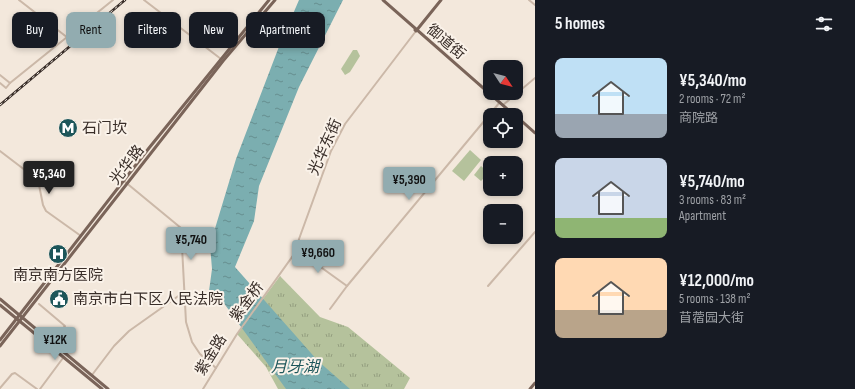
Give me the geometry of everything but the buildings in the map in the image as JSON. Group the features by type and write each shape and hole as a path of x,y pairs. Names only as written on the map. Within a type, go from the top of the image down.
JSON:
{"main road":[{"name":"光华路","path":"0,340 21,317 269,0"},
{"name":"光华路","path":"222,60 275,0"},
{"name":"御道街","path":"383,0 416,31 506,108"},
{"path":"416,31 441,0"},
{"name":"御道街","path":"523,123 535,133"},
{"name":"光华路","path":"21,317 81,236 126,182"},
{"path":"0,299 108,389"},
{"path":"0,305 102,389"},
{"name":"光华路","path":"0,346 18,320"},
{"path":"530,389 535,383"}],"street":[{"path":"19,0 66,36"},
{"path":"99,12 113,0"},
{"path":"144,0 222,60"},
{"path":"528,0 535,6"},
{"name":"光华东街","path":"274,284 297,250 299,239 332,151 346,124 416,31"},
{"path":"0,83 6,88 10,83 66,40"},
{"path":"0,75 10,83"},
{"path":"330,309 347,286 501,103 535,78"},
{"path":"0,152 38,180 43,205 46,211 81,236"},
{"path":"126,182 181,228 186,322 192,342 200,354 216,368"},
{"path":"488,286 535,232"},
{"path":"297,250 347,286"},
{"name":"紫金桥","path":"237,334 274,284"},
{"path":"92,375 114,346 129,331 184,292"},
{"path":"39,304 65,326 52,342"},
{"name":"紫金路","path":"203,389 237,334"},
{"path":"0,388 12,374 15,373 38,389 63,358"}],"green space":[{"path":"353,50 357,50 360,56 350,72 345,75 341,69"},
{"path":"470,150 481,160 464,181 452,171"},
{"path":"481,166 483,168 483,179 481,181 474,175"},
{"path":"280,276 320,317 348,327 410,378 404,389 278,389 266,367 237,334"}],"water":[{"name":"月牙湖","path":"299,0 343,0 325,36 325,12 294,12"},
{"name":"月牙湖","path":"278,48 319,48 299,87 259,186 254,221 235,267 318,361 350,389 286,389 223,302 209,291 212,269 210,245 236,159"}],"railway":[{"path":"0,105 125,0"}],"place":[{"name":"石门坎","path":"68,128"},
{"name":"南京南方医院","path":"58,254"},
{"name":"南京市白下区人民法院","path":"59,299"}]}
